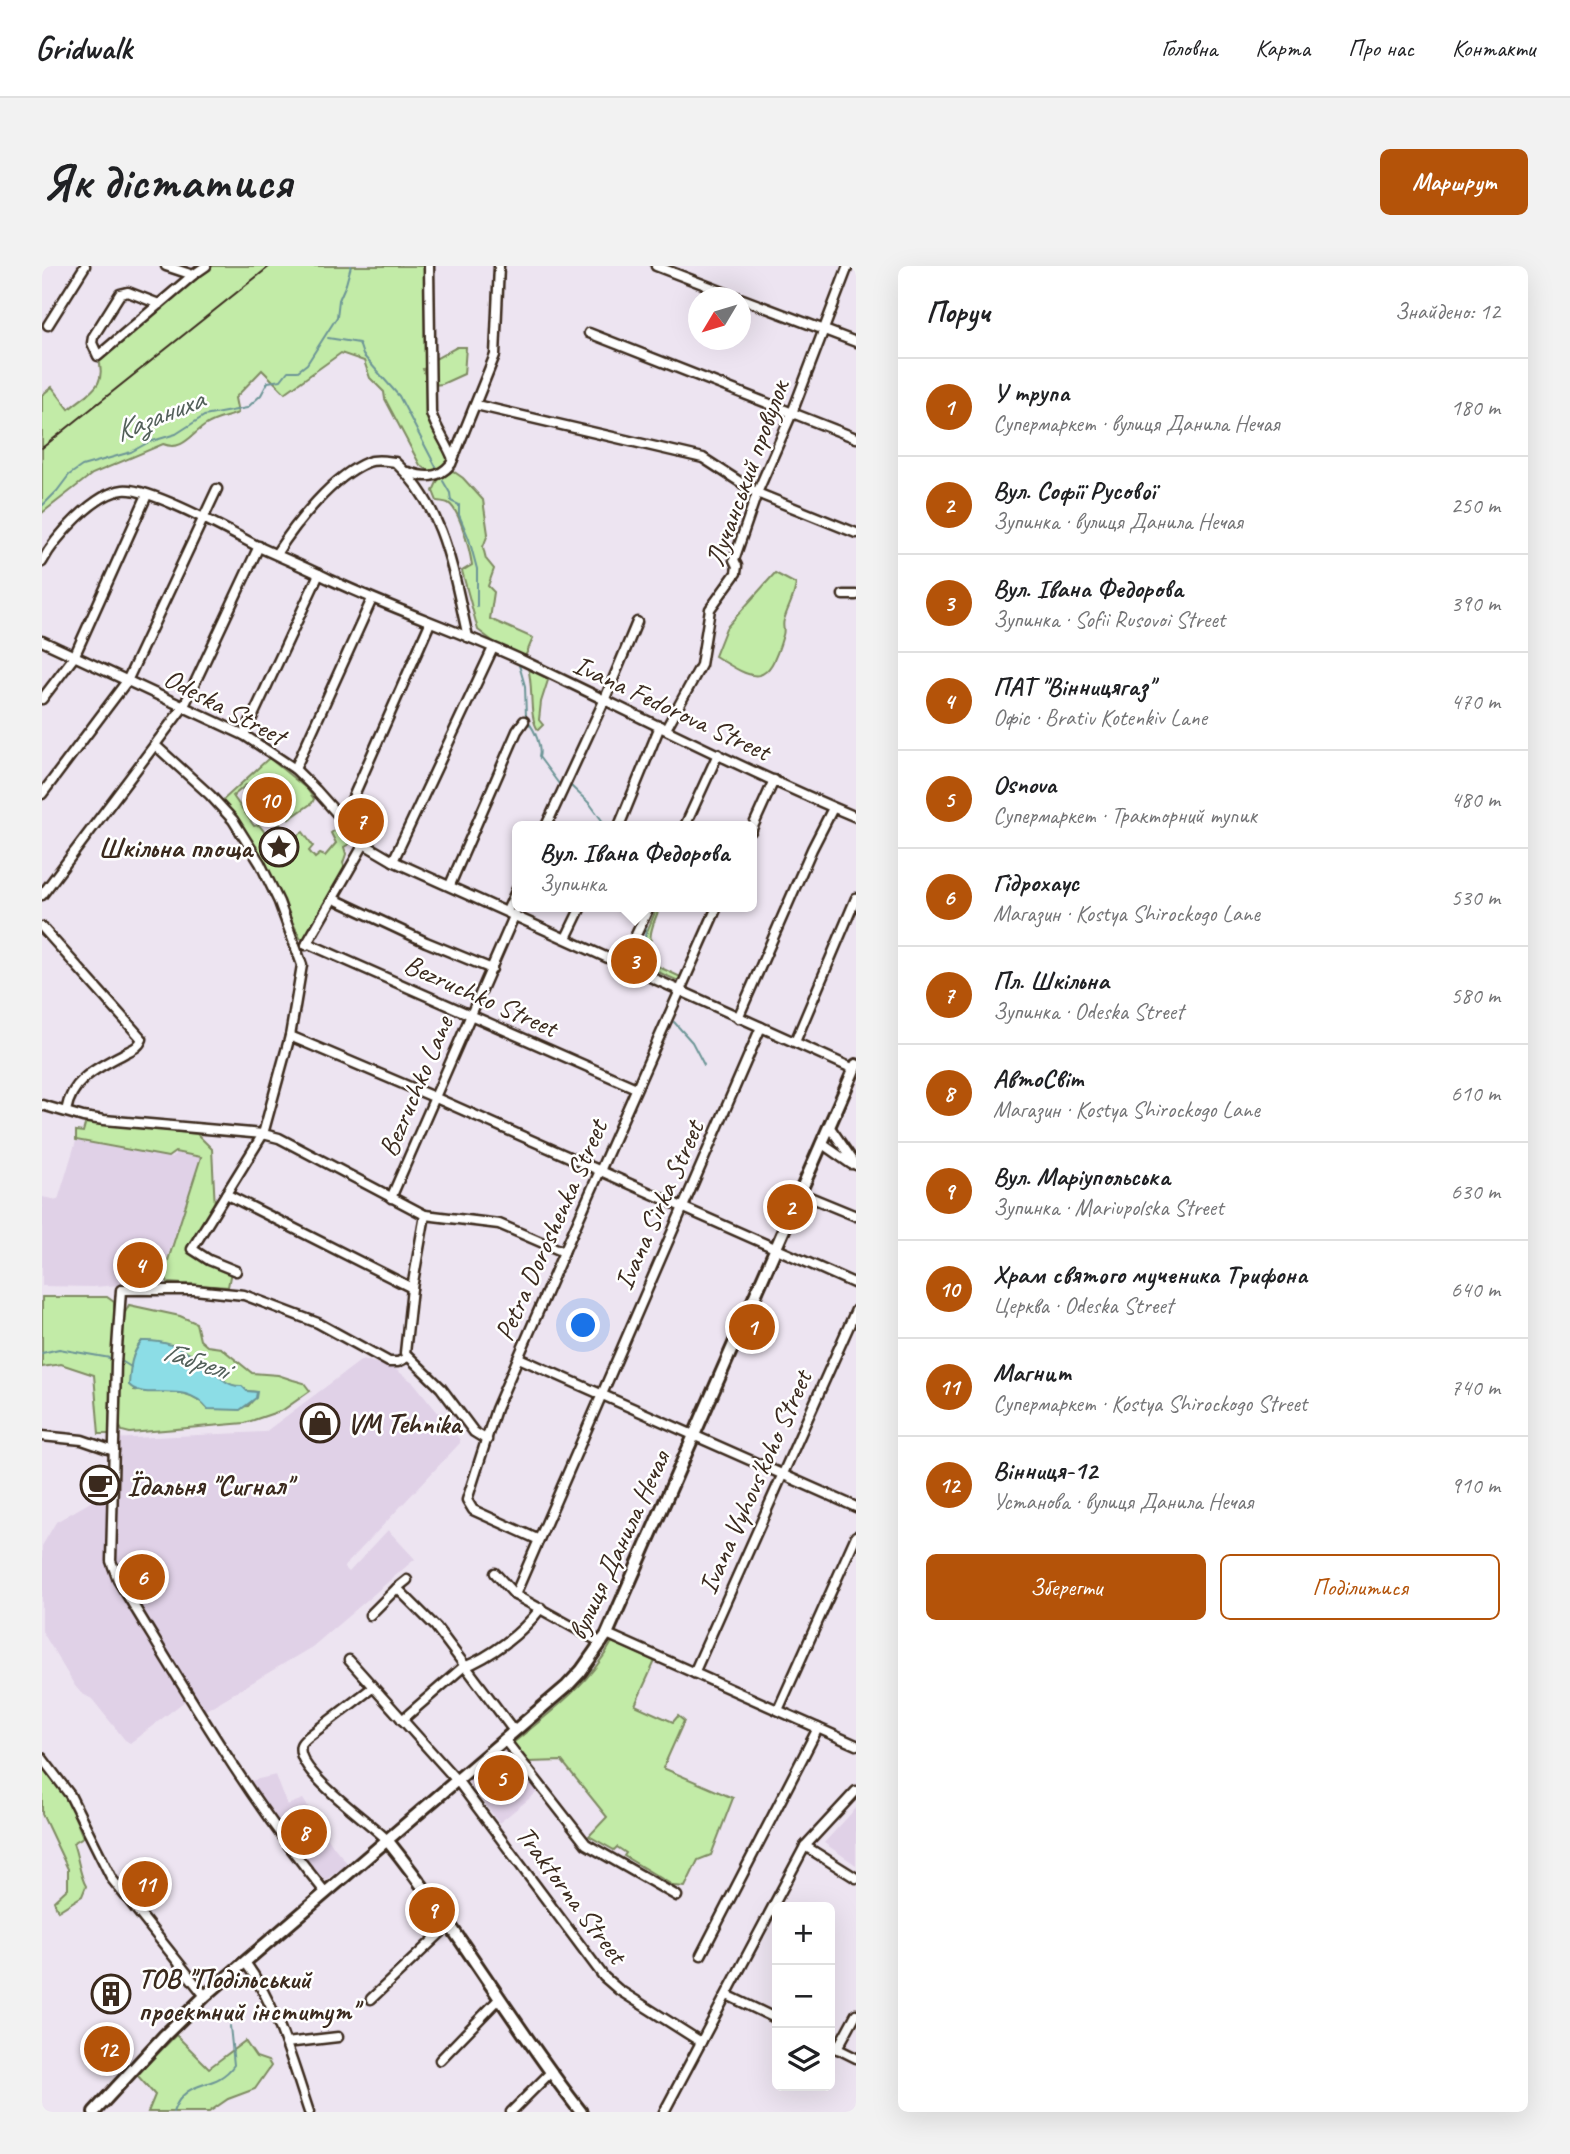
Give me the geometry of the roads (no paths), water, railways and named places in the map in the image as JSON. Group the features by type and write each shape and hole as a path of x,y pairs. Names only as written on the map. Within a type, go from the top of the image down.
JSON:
{"main road":[{"name":"вулиця Данила Нечая","path":"94,2112 205,1996 568,1686 604,1639 855,1067"},
{"path":"387,1840 581,2112"}],"street":[{"path":"48,325 85,266"},
{"path":"166,266 192,275"},
{"path":"159,304 128,292 120,294 93,337 92,343 98,356 206,266"},
{"path":"429,266 431,413 453,459"},
{"path":"408,472 430,478 445,471 453,459 495,355 499,266"},
{"path":"656,266 710,287"},
{"name":"Лучанський провулок","path":"621,821 663,728 701,666 710,609 736,573 734,560 757,493 792,413 848,266"},
{"path":"751,303 856,342"},
{"path":"589,333 856,438"},
{"path":"476,405 703,458 757,493 856,533"},
{"path":"276,554 300,519 338,481 368,462 395,462 408,472 427,498 445,541 468,637"},
{"path":"427,498 430,478"},
{"path":"42,794 127,681 217,489"},
{"name":"Ivana Fedorova Street","path":"42,562 65,530 109,494 122,490 147,495 204,519 372,599 493,648 856,817"},
{"path":"42,699 74,657 147,495"},
{"path":"42,895 184,706 259,546"},
{"path":"244,735 319,574"},
{"path":"843,595 856,595"},
{"path":"295,769 372,599"},
{"path":"548,821 637,622"},
{"path":"343,820 430,623"},
{"name":"Odeska Street","path":"42,641 244,735 295,769 364,844 393,861 511,912 738,1018 855,1067"},
{"path":"393,861 493,648"},
{"path":"450,885 517,731 524,721"},
{"path":"155,746 210,794 233,820 260,863 279,902 302,965 289,1036 263,1134 192,1249 209,1260 236,1271"},
{"path":"687,821 718,754"},
{"path":"756,821 774,780"},
{"path":"738,1018 812,849 833,808"},
{"path":"300,955 364,844"},
{"path":"795,1042 856,898"},
{"path":"334,899 492,969"},
{"name":"Bezruchko Lane","path":"391,1198 492,969 512,908"},
{"path":"566,938 579,912"},
{"path":"623,964 647,912"},
{"name":"Petra Doroshenka Street","path":"537,1539 473,1510 467,1500 496,1409 715,912"},
{"path":"42,927 142,1039 135,1048 83,1078 72,1093 66,1111"},
{"name":"Bezruchko Street","path":"307,943 636,1088"},
{"name":"Ivana Sirka Street","path":"515,1595 761,1027"},
{"path":"289,1036 601,1170 856,1284"},
{"path":"42,1105 104,1120 263,1134 289,1142 425,1215 499,1224 564,1252"},
{"path":"829,1126 856,1167"},
{"path":"822,1142 836,1140"},
{"path":"822,1142 832,1152 856,1167"},
{"path":"814,1161 832,1152"},
{"path":"800,1193 856,1216"},
{"path":"226,1194 412,1287"},
{"path":"425,1215 404,1348 408,1357 441,1388 474,1432 487,1440"},
{"path":"326,1893 256,1802 233,1767 118,1580 111,1561 116,1363 121,1290 235,1293 318,1323 389,1362 398,1362 408,1357"},
{"name":"Ivana Vyhovs'koho Street","path":"694,1673 856,1310"},
{"path":"519,1358 856,1507"},
{"path":"42,1436 82,1440 114,1451"},
{"path":"778,1710 856,1536"},
{"path":"495,1573 515,1595 604,1639 694,1673 856,1745"},
{"path":"370,1615 407,1580"},
{"path":"397,1588 436,1627 513,1731"},
{"path":"402,1720 462,1668 515,1636 541,1608"},
{"name":"Traktorna Street","path":"349,1660 456,1780 604,1977 619,1990 701,2042"},
{"path":"372,1688 308,1737 301,1750 309,1767 322,1784 387,1840"},
{"path":"701,1955 818,1728"},
{"path":"504,1739 586,1844 677,1896"},
{"path":"42,1758 71,1795 112,1879 205,1996"},
{"path":"664,2112 806,1846 856,1791"},
{"path":"806,1846 856,1878"},
{"path":"371,1999 449,1925"},
{"path":"245,1962 261,1987 286,2043 309,2112"},
{"path":"727,1995 772,2017"},
{"path":"439,2060 499,1999"},
{"path":"835,2044 856,2014"},
{"path":"286,2043 338,2037"},
{"path":"835,2048 856,2058"},
{"path":"511,2112 551,2072"}],"water":[{"path":"142,1341 172,1345 185,1351 196,1361 204,1358 225,1381 242,1386 247,1391 257,1392 256,1398 240,1410 208,1409 188,1395 137,1390 129,1385 130,1373 133,1356"}],"waterway":[{"name":"Казаниха","path":"42,506 69,475 82,466 131,452 149,442 176,434 204,416 247,408 261,395 268,382 281,380 288,371 298,371 307,364 337,317 339,300 351,266"},
{"path":"328,338 359,343 363,355 399,396 436,467"},
{"path":"443,481 451,501 459,505 459,515 469,539 477,569 477,606"},
{"path":"519,665 525,686 526,717"},
{"path":"528,722 540,748 539,757 559,784"},
{"path":"571,786 590,804 602,821"},
{"path":"647,920 644,947 651,963"},
{"path":"674,1022 692,1042 704,1065"},
{"name":"Габрелі","path":"42,1353 59,1349 110,1358"},
{"name":"Габрелі","path":"123,1362 131,1367"},
{"path":"173,2112 186,2093 218,2079 234,2065 230,2026"}],"railway":[{"path":"42,448 270,266"}],"place":[{"name":"Храм святого мученика Трифона","path":"269,800"},
{"name":"Пл. Шкільна","path":"361,821"},
{"name":"Шкільна площа","path":"279,847"},
{"name":"Вул. Івана Федорова","path":"634,961"},
{"name":"Вул. Софії Русової","path":"790,1207"},
{"name":"ПАТ \"Вінницягаз\"","path":"140,1265"},
{"name":"У трупа","path":"752,1327"},
{"name":"VM Tehnika","path":"320,1423"},
{"name":"Їдальня \"Сигнал\"","path":"100,1485"},
{"name":"Гідрохаус","path":"142,1577"},
{"name":"Osnova","path":"501,1778"},
{"name":"АвтоСвіт","path":"304,1832"},
{"name":"Магнит","path":"145,1884"},
{"name":"Вул. Маріупольська","path":"432,1910"},
{"name":"ТОВ \"Подільський проектний інститут\"","path":"111,1994"},
{"name":"Вінниця-12","path":"107,2049"}]}
